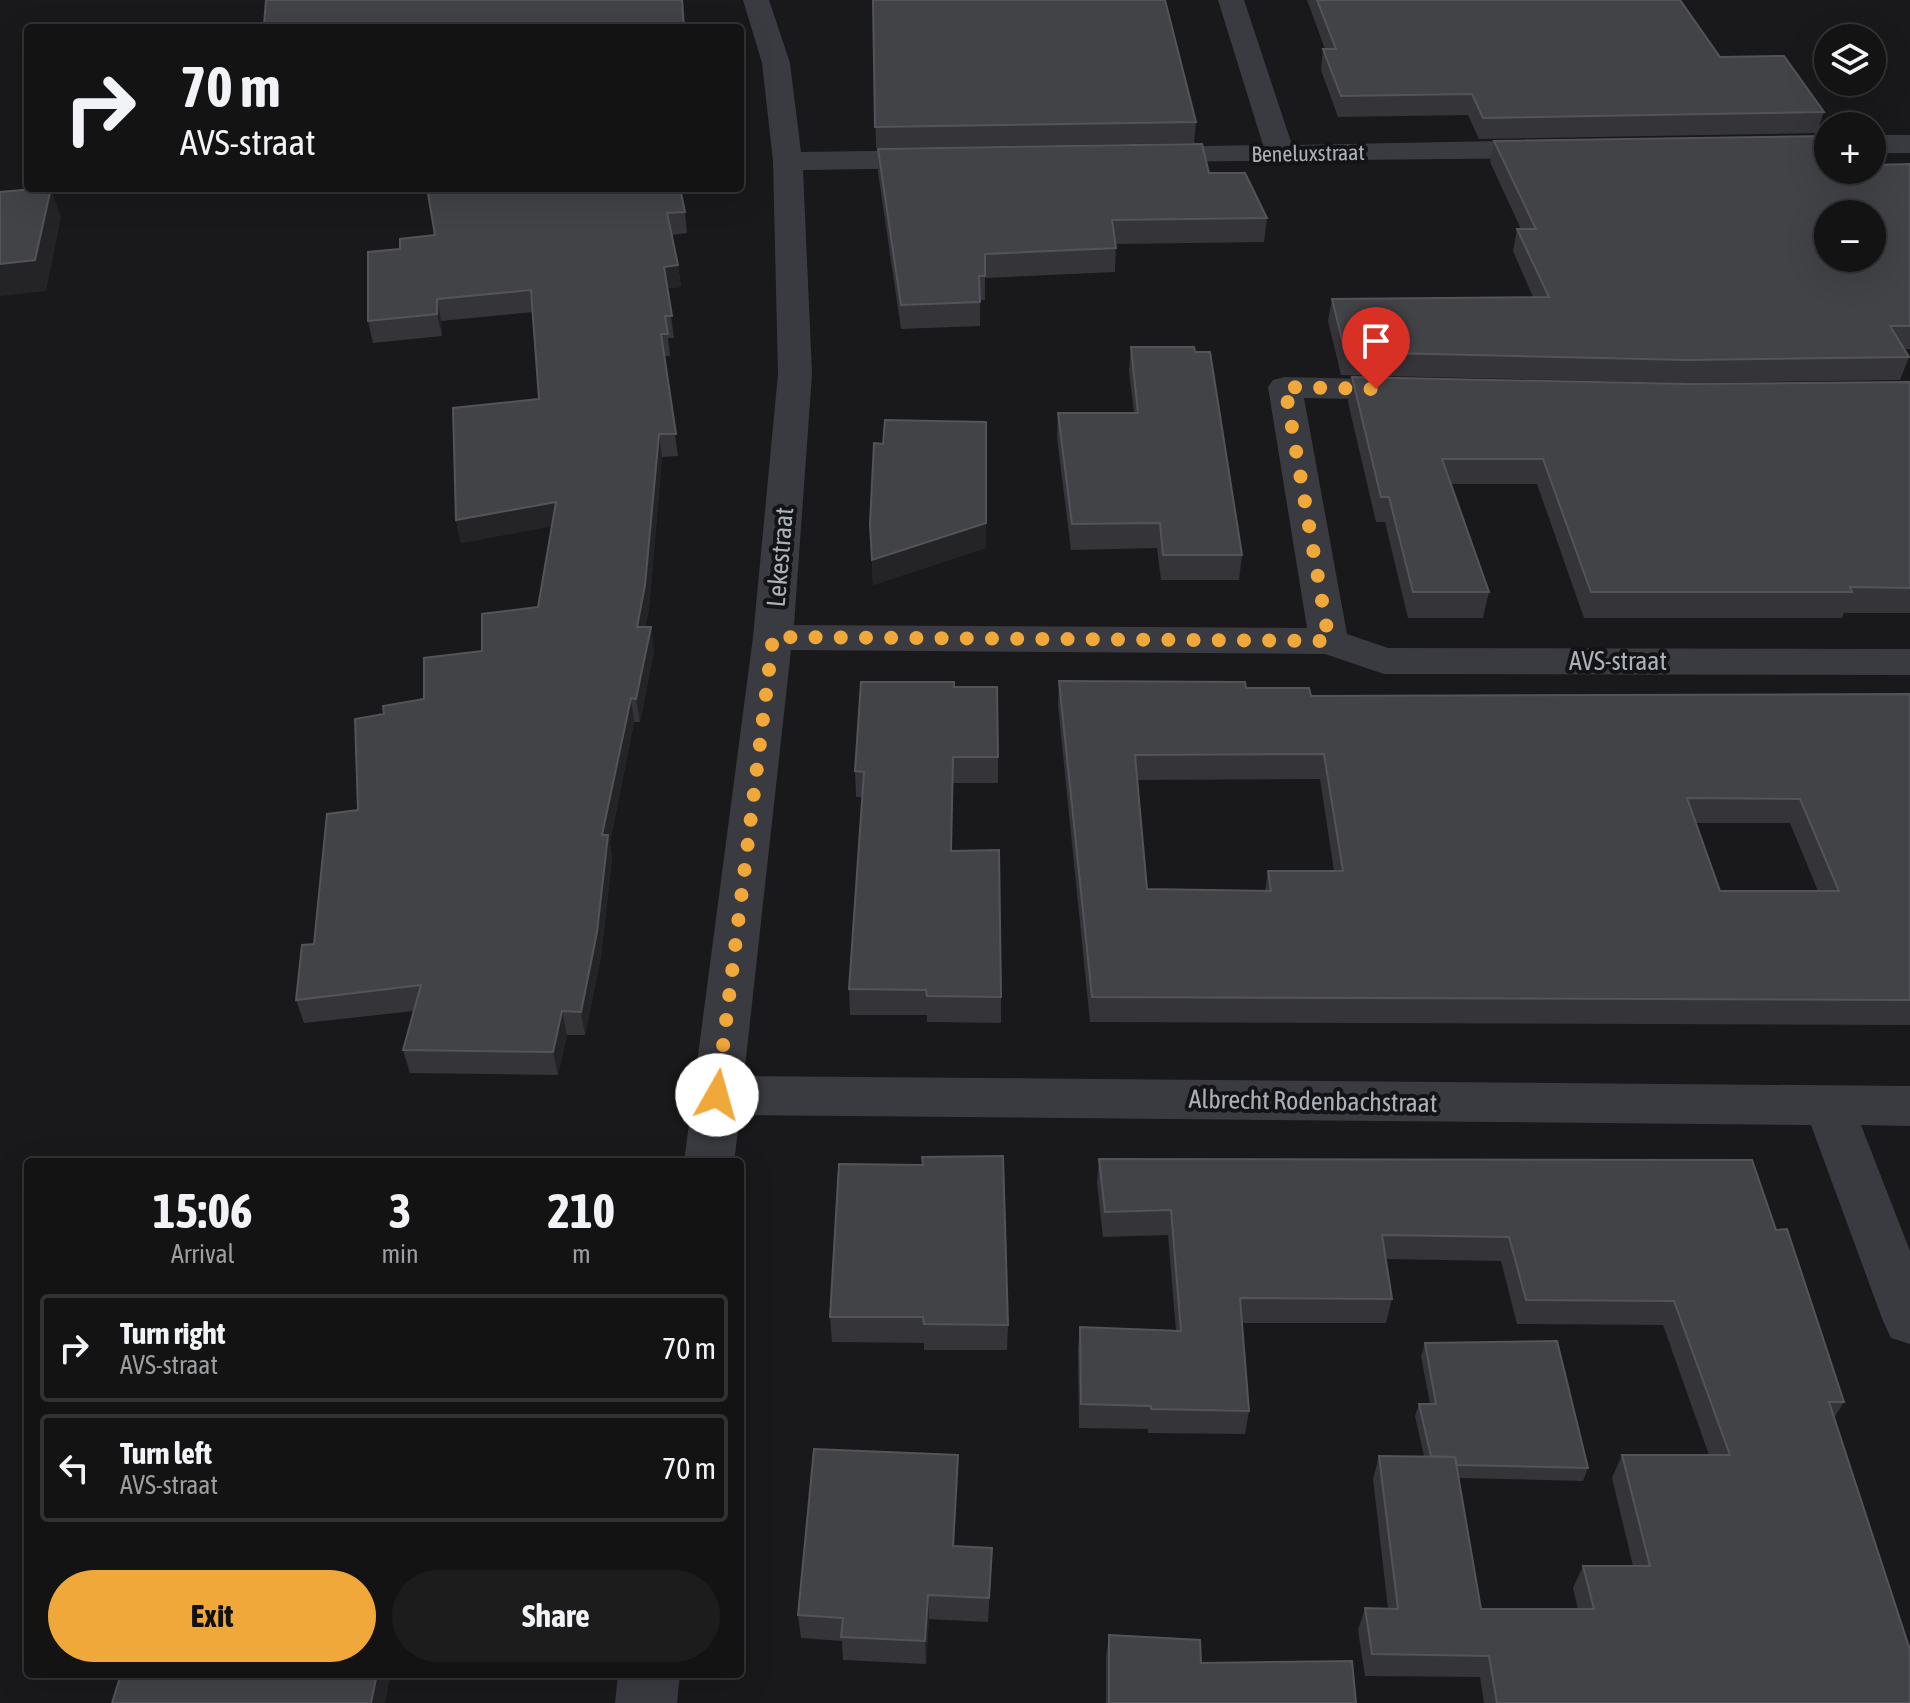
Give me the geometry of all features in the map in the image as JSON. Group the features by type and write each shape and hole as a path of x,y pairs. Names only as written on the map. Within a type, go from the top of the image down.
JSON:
{"street":[{"name":"Lekestraat","path":"709,1158 773,637 795,374 788,161 776,63 756,0"},
{"path":"1231,0 1280,154"},
{"path":"1886,144 1910,144"},
{"name":"Beneluxstraat","path":"1121,156 1577,149"},
{"path":"788,161 962,159"},
{"path":"1329,641 1285,387 1443,391"},
{"name":"AVS-straat","path":"773,637 1329,641 1384,661 1910,662"},
{"name":"Albrecht Rodenbachstraat","path":"717,1095 1910,1106"},
{"path":"1829,1106 1910,1321"},
{"path":"646,1703 649,1678"}],"building":[{"path":"266,0 682,0 684,24 290,23 264,24"},
{"path":"873,0 1165,0 1196,122 875,127"},
{"path":"1317,0 1680,0 1720,57 1784,56 1824,112 1483,118 1472,94 1341,96 1323,49 1336,49"},
{"path":"1814,136 1814,184 1886,184 1886,165 1910,164 1910,326 1890,326 1909,357 1687,360 1345,352 1332,299 1549,297 1517,229 1536,229 1494,141"},
{"path":"1202,144 1209,173 1245,173 1267,218 1112,220 1116,248 985,254 985,276 979,276 980,302 901,305 878,149"},
{"path":"0,192 50,192 35,260 0,264"},
{"path":"428,192 681,192 685,212 667,213 678,265 664,267 672,316 665,316 668,334 661,334 676,434 659,434 645,585 637,627 651,627 636,699 631,698 602,835 608,835 597,932 581,1012 562,1011 553,1052 403,1050 421,985 296,1000 302,945 314,944 327,814 358,810 355,719 384,714 383,706 424,699 424,658 482,651 482,614 538,607 556,502 456,520 453,408 539,399 531,290 437,299 437,314 368,321 368,252 400,249 400,239 435,235"},
{"path":"1131,347 1194,347 1195,352 1210,352 1242,555 1163,555 1160,523 1072,524 1058,413 1138,413"},
{"path":"1352,377 1687,384 1910,382 1910,588 1850,587 1852,592 1591,592 1543,459 1442,459 1489,592 1413,592 1389,497 1381,497"},
{"path":"885,420 986,422 986,523 872,560 870,524 874,443 883,444"},
{"path":"1059,681 1245,682 1246,688 1309,688 1311,696 1910,694 1910,1000 1092,997","holes":["1324,754 1343,871 1268,871 1271,891 1147,889 1135,755","1687,798 1800,799 1839,891 1720,891"]},
{"path":"861,682 954,682 954,687 997,687 998,757 953,757 951,851 999,850 1001,997 927,996 926,990 849,989 864,772 855,771"},
{"path":"1003,1156 1008,1325 924,1324 923,1317 830,1317 839,1164 923,1165 922,1157"},
{"path":"1099,1159 1752,1160 1776,1230 1787,1229 1844,1402 1829,1402 1910,1650 1910,1703 1497,1703 1489,1656 1372,1654 1365,1608 1398,1609 1379,1456 1455,1457 1481,1609 1594,1609 1583,1566 1650,1566 1622,1455 1730,1455 1674,1301 1526,1300 1509,1237 1382,1235 1392,1299 1240,1298 1249,1411 1081,1404 1080,1327 1181,1331 1171,1210 1105,1212"},
{"path":"1557,1341 1588,1468 1457,1465 1455,1457 1431,1456 1419,1404 1436,1404 1425,1343"},
{"path":"814,1449 958,1455 953,1546 992,1548 989,1598 928,1595 925,1641 841,1637 843,1618 798,1615"},
{"path":"1109,1635 1200,1640 1201,1663 1352,1661 1356,1703 1109,1703"},
{"path":"120,1678 376,1678 371,1703 112,1703"}],"route":[{"path":"717,1095 773,637 1329,641 1285,387 1376,389"}]}
